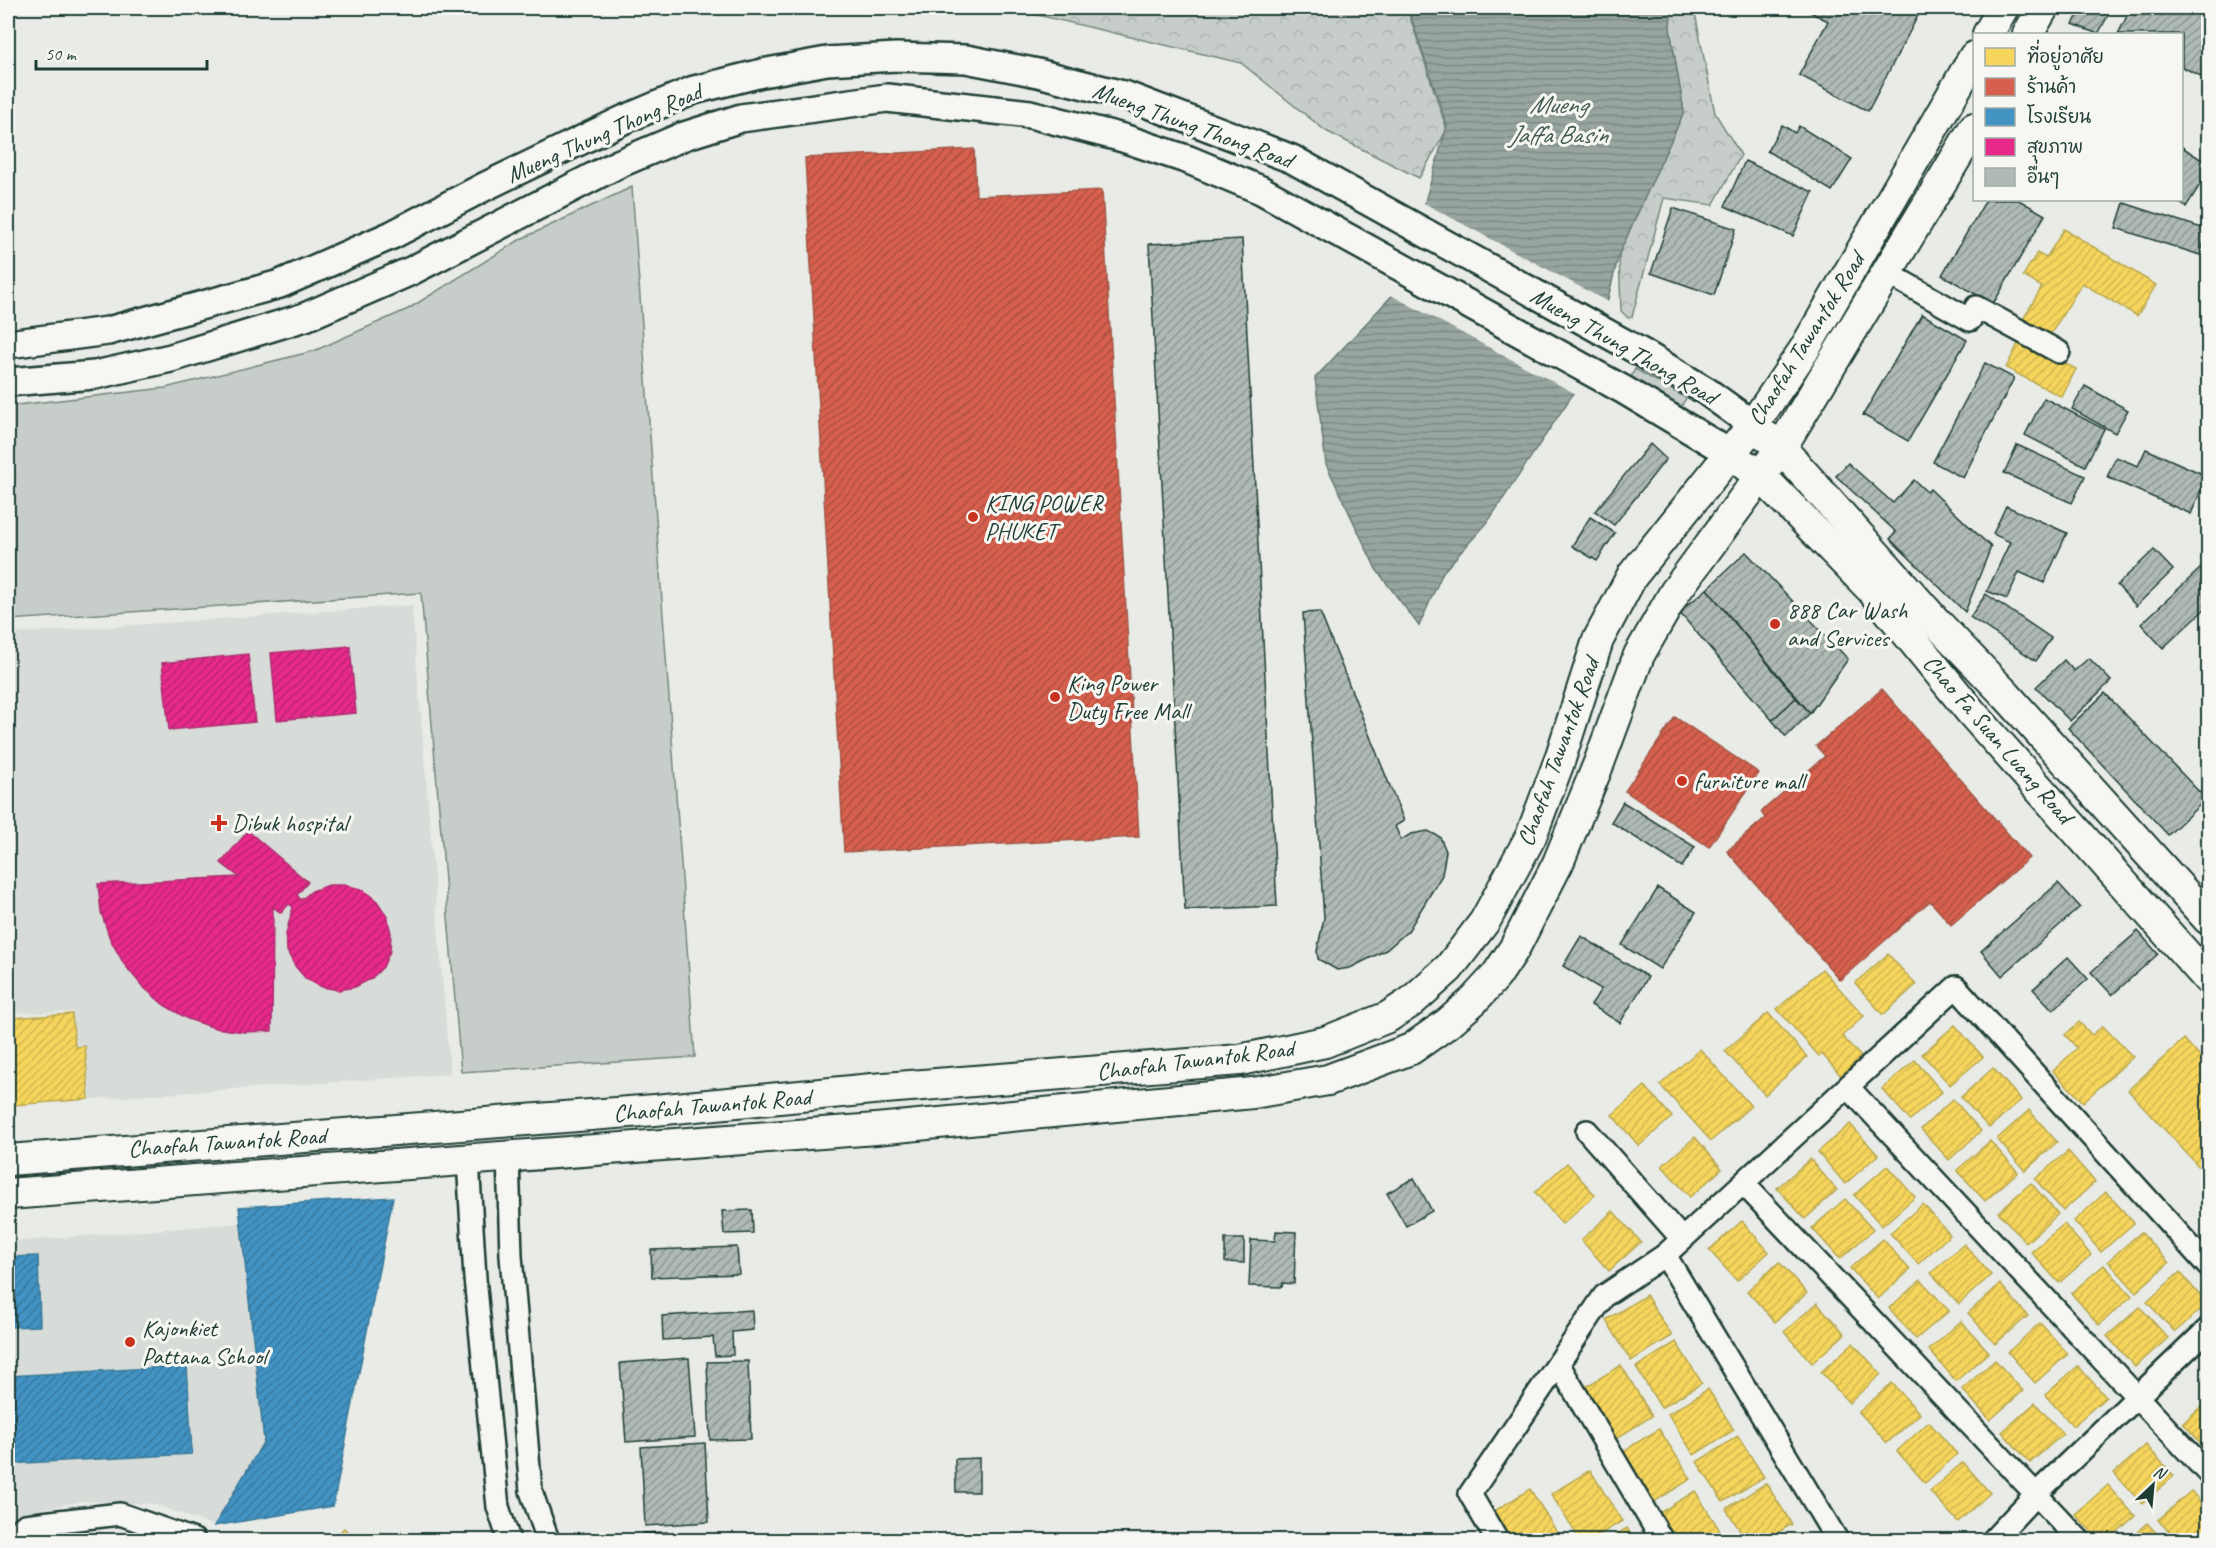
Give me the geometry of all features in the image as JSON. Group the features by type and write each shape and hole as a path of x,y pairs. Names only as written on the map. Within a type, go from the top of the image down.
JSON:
{"main road":[{"path":"1989,33 2003,8"},
{"path":"2029,33 2043,8"},
{"name":"Chaofah Tawantok Road","path":"8,1160 1165,1067 1275,1055 1324,1042 1367,1027 1403,1007 1431,984 1465,950 1485,921 1540,814 1592,659 1607,621 1632,576 1731,454 1804,350 1973,59"},
{"name":"Chaofah Tawantok Road","path":"8,1194 876,1129 1294,1087 1328,1080 1396,1056 1448,1023 1485,989 1514,949 1558,863 1640,655 1675,592 1781,448 1889,274 1973,130"},
{"name":"Chao Fa Suan Luang Road","path":"1753,425 1781,448 1936,622 2007,695 2208,919"},
{"name":"Chao Fa Suan Luang Road","path":"1731,454 1761,476 1872,590 1971,712 2208,979"}],"street":[{"name":"Mueng Thung Thong Road","path":"8,344 108,331 280,284 423,219 623,120 694,90 762,73 826,61 896,57 966,59 1038,73 1127,96 1292,159 1644,354 1706,391 1753,425"},
{"name":"Mueng Thung Thong Road","path":"8,382 95,375 182,355 305,317 443,255 618,164 684,136 741,118 887,98 1030,114 1123,138 1189,160 1261,190 1624,390 1731,454"},
{"path":"423,219 443,255"},
{"path":"1889,274 1970,320 1976,308 2059,352"},
{"path":"1497,1540 1470,1494 1605,1296 1665,1255 1956,987 2208,1266"},
{"path":"1848,1088 2208,1473"},
{"path":"1587,1131 1682,1239"},
{"path":"508,1156 511,1256 531,1491 548,1540"},
{"path":"468,1160 474,1278 498,1507 509,1540"},
{"path":"1744,1184 2079,1540"},
{"path":"1665,1255 1837,1540"},
{"path":"1993,1540 2036,1494 2208,1329"},
{"path":"1559,1365 1662,1540"},
{"path":"9,1540 25,1525 120,1514 194,1540"}],"shaded area":[{"name":"Dibuk hospital","path":"412,605 450,1074 79,1100 73,1012 8,1013 8,634"},
{"name":"Kajonkiet Pattana School","path":"240,1223 264,1441 214,1526 154,1504 82,1501 27,1512 8,1526 8,1242"}],"green space":[{"path":"1008,8 1407,8 1447,130 1419,178 1326,131 1241,63"},
{"path":"1671,8 1694,8 1715,113 1741,155 1713,205 1664,198 1632,317 1628,318 1621,311 1619,254 1684,112 1670,29"},
{"path":"632,187 695,1057 461,1072 421,593 8,620 8,406 165,388 314,351 408,309 521,239"},
{"path":"1635,369 1686,398 1681,407 1630,379"}],"water":[{"name":"Mueng Jaffa Basin","path":"1408,8 1671,8 1670,29 1684,112 1619,254 1591,367 1487,523 1443,572 1419,626 1376,569 1326,464 1315,378 1400,287 1447,126"}],"pier":[{"path":"1422,202 1610,303 1593,368 1576,394 1389,294 1398,285"}],"building: ที่อยู่อาศัย":[{"path":"2064,229 2156,285 2137,316 2082,283 2049,337 2022,321 2042,287 2023,276 2037,253 2046,258"},
{"path":"2020,340 2076,369 2062,397 2006,368"},
{"path":"1888,954 1916,985 1883,1015 1855,983"},
{"path":"1822,969 1864,1016 1842,1036 1863,1059 1842,1077 1822,1054 1819,1056 1777,1009"},
{"path":"1768,1013 1807,1057 1765,1095 1725,1051"},
{"path":"72,1014 75,1047 85,1046 89,1099 14,1105 14,1102 8,1103 8,1018"},
{"path":"2079,1022 2092,1035 2103,1026 2133,1057 2083,1102 2053,1071 2077,1048 2065,1035"},
{"path":"1955,1025 1983,1057 1950,1085 1922,1054"},
{"path":"2184,1039 2208,1066 2208,1162 2201,1169 2128,1090"},
{"path":"1700,1049 1751,1106 1711,1141 1660,1085"},
{"path":"1915,1060 1942,1092 1910,1120 1882,1089"},
{"path":"1993,1068 2021,1100 1989,1128 1961,1097"},
{"path":"1645,1086 1672,1117 1639,1146 1612,1115"},
{"path":"1953,1099 1981,1131 1949,1160 1921,1129"},
{"path":"2029,1110 2057,1142 2025,1171 1997,1139"},
{"path":"1850,1124 1878,1155 1845,1184 1818,1152"},
{"path":"1695,1137 1722,1169 1690,1197 1662,1166"},
{"path":"1990,1141 2018,1172 1985,1201 1957,1170"},
{"path":"2068,1151 2095,1182 2063,1211 2035,1179"},
{"path":"1810,1159 1837,1190 1805,1219 1777,1188"},
{"path":"1567,1163 1595,1195 1562,1224 1535,1192"},
{"path":"1887,1166 1915,1197 1882,1226 1854,1195"},
{"path":"2031,1183 2058,1214 2026,1243 1998,1212"},
{"path":"2106,1192 2134,1223 2101,1252 2074,1221"},
{"path":"1845,1199 1873,1230 1840,1259 1812,1228"},
{"path":"1923,1204 1950,1235 1918,1264 1890,1233"},
{"path":"1613,1211 1641,1242 1609,1271 1581,1240"},
{"path":"1742,1221 1769,1252 1737,1281 1709,1250"},
{"path":"2064,1224 2091,1255 2059,1283 2031,1252"},
{"path":"2141,1232 2169,1263 2136,1292 2108,1261"},
{"path":"1883,1239 1910,1270 1878,1299 1850,1268"},
{"path":"1964,1244 1991,1275 1959,1304 1931,1273"},
{"path":"1779,1262 1807,1293 1775,1322 1747,1291"},
{"path":"2104,1265 2132,1296 2099,1325 2071,1293"},
{"path":"2180,1272 2207,1304 2175,1332 2147,1302"},
{"path":"1921,1280 1949,1311 1916,1339 1889,1308"},
{"path":"2000,1284 2028,1316 1995,1344 1968,1313"},
{"path":"1646,1295 1672,1336 1631,1361 1606,1320"},
{"path":"1817,1303 1845,1334 1812,1363 1784,1332"},
{"path":"2140,1307 2168,1338 2135,1367 2107,1336"},
{"path":"1961,1321 1989,1352 1956,1381 1929,1350"},
{"path":"2040,1323 2068,1354 2035,1383 2008,1352"},
{"path":"1676,1342 1702,1383 1661,1408 1636,1367"},
{"path":"1853,1343 1881,1374 1849,1403 1821,1372"},
{"path":"1995,1360 2023,1391 1990,1420 1962,1389"},
{"path":"1621,1365 1652,1416 1614,1440 1582,1389"},
{"path":"2078,1366 2106,1397 2073,1426 2045,1395"},
{"path":"1892,1383 1920,1414 1887,1443 1859,1412"},
{"path":"1708,1389 1734,1430 1694,1455 1668,1414"},
{"path":"2208,1400 2208,1451 2183,1423"},
{"path":"2035,1403 2063,1434 2030,1463 2002,1432"},
{"path":"1929,1422 1957,1454 1925,1483 1897,1451"},
{"path":"1659,1429 1691,1479 1652,1503 1620,1453"},
{"path":"1738,1436 1764,1477 1723,1502 1697,1462"},
{"path":"2146,1445 2174,1476 2142,1504 2114,1473"},
{"path":"1963,1462 1990,1493 1958,1522 1930,1491"},
{"path":"1590,1470 1622,1521 1591,1540 1580,1540 1551,1494"},
{"path":"1766,1483 1792,1524 1765,1540 1746,1540 1726,1509"},
{"path":"2108,1485 2135,1516 2108,1540 2099,1540 2075,1514"},
{"path":"1530,1489 1562,1540 1508,1540 1491,1513"},
{"path":"1695,1491 1726,1540 1672,1540 1656,1515"},
{"path":"2191,1491 2208,1510 2208,1531 2198,1540 2177,1540 2158,1520"},
{"path":"2147,1523 2163,1540 2127,1540"},
{"path":"344,1528 357,1540 332,1540"},
{"path":"1627,1528 1635,1540 1607,1540"}],"building: ร้านค้า":[{"name":"KING POWER PHUKET","path":"974,149 976,196 1102,190 1139,837 844,852 805,158"},
{"path":"1882,689 2029,858 1951,925 1930,901 1840,980 1727,851 1765,818 1761,812 1825,756 1816,746"},
{"path":"1675,717 1759,773 1709,847 1625,791"}],"building: โรงเรียน":[{"path":"393,1197 333,1506 214,1526 264,1441 239,1207"},
{"path":"38,1256 40,1326 8,1327 8,1257"},
{"path":"187,1366 192,1454 8,1464 8,1376"}],"building: สุขภาพ":[{"path":"350,646 356,713 277,720 271,653"},
{"path":"248,654 255,722 169,730 162,663"},
{"path":"248,831 308,882 297,895 301,900 312,891 329,885 346,885 363,890 377,901 387,916 391,933 390,951 383,967 371,979 355,987 339,990 322,987 306,979 295,966 287,951 286,934 293,907 289,904 281,913 273,907 272,1031 244,1032 215,1028 188,1019 164,1005 142,986 124,964 110,939 101,912 98,884 239,877 221,863"}],"building: อื่นๆ":[{"path":"1802,8 1922,8 1868,111 1799,75 1828,21"},
{"path":"2082,8 2112,8 2099,33 2073,24"},
{"path":"2131,8 2208,8 2208,70 2205,78 2183,67 2183,33 2118,33"},
{"path":"1782,125 1795,133 1799,126 1852,159 1832,191 1767,151"},
{"path":"2183,148 2208,164 2208,172 2186,207 2177,201 2183,201"},
{"path":"1745,161 1813,192 1793,236 1725,206"},
{"path":"1985,201 2021,201 2045,215 1993,304 1942,275"},
{"path":"2124,203 2208,230 2200,255 2116,228"},
{"path":"1673,208 1736,229 1714,295 1651,273"},
{"name":"KING POWER PHUKET","path":"1242,239 1277,906 1185,910 1149,244"},
{"path":"1922,314 1967,340 1908,441 1863,415"},
{"path":"1985,363 2014,378 1963,478 1933,462"},
{"path":"2085,386 2128,410 2115,433 2072,409"},
{"path":"2044,398 2104,429 2085,466 2025,435"},
{"path":"1650,444 1666,459 1614,525 1595,511"},
{"path":"2017,445 2085,476 2072,503 2004,473"},
{"path":"2146,449 2207,476 2191,514 2107,477 2116,457 2138,466"},
{"path":"1848,463 1893,503 1914,480 1927,492 1930,489 1991,547 1965,612 1890,539 1896,532 1836,476"},
{"path":"2006,506 2067,533 2044,583 2019,572 2007,599 1987,591 2010,542 1993,534"},
{"path":"1590,517 1615,533 1597,561 1572,546"},
{"path":"2154,550 2173,570 2136,606 2117,585"},
{"name":"888 Car Wash and Services","path":"1746,552 1848,659 1810,713 1707,589"},
{"path":"2203,566 2208,572 2208,606 2163,648 2141,624"},
{"path":"1707,589 1796,698 1772,720 1679,612"},
{"path":"1986,594 2051,638 2036,661 1970,617"},
{"path":"1320,612 1404,821 1395,826 1401,840 1411,834 1428,831 1440,837 1446,851 1442,875 1408,931 1386,950 1350,968 1337,970 1318,959 1317,951 1324,918 1303,613"},
{"path":"2089,658 2111,681 2070,721 2036,687 2064,660 2074,671"},
{"path":"2105,693 2206,799 2168,835 2068,728"},
{"path":"1796,698 1810,713 1786,737 1772,720"},
{"path":"1623,802 1695,847 1682,867 1611,822"},
{"path":"2058,883 2080,907 2002,976 1981,951"},
{"path":"1658,888 1696,912 1660,969 1622,945"},
{"path":"2138,931 2158,954 2112,995 2091,972"},
{"path":"1581,936 1648,977 1620,1023 1591,1005 1601,989 1563,966"},
{"path":"2068,957 2088,979 2053,1010 2033,989"},
{"path":"1414,1178 1432,1211 1406,1226 1387,1193"},
{"path":"752,1210 753,1233 724,1234 722,1211"},
{"path":"1276,1231 1296,1232 1294,1284 1283,1283 1282,1287 1249,1286 1251,1240 1275,1241"},
{"path":"1225,1239 1244,1239 1244,1263 1225,1262"},
{"path":"737,1247 739,1274 652,1277 651,1250"},
{"path":"752,1310 753,1330 732,1332 733,1355 715,1356 713,1337 663,1340 662,1316"},
{"path":"689,1358 695,1437 626,1442 620,1363"},
{"path":"748,1361 751,1439 710,1440 707,1362"},
{"path":"705,1443 709,1522 645,1526 641,1447"},
{"path":"979,1458 979,1492 956,1492 955,1459"},
{"path":"667,1532 668,1540 643,1540 643,1533"}],"place":[{"name":"KING POWER PHUKET","path":"973,517"},
{"name":"888 Car Wash and Services","path":"1775,624"},
{"name":"King Power Duty Free Mall","path":"1055,697"},
{"name":"furniture mall","path":"1682,781"},
{"name":"Dibuk hospital","path":"219,823"},
{"name":"Kajonkiet Pattana School","path":"130,1342"}]}
